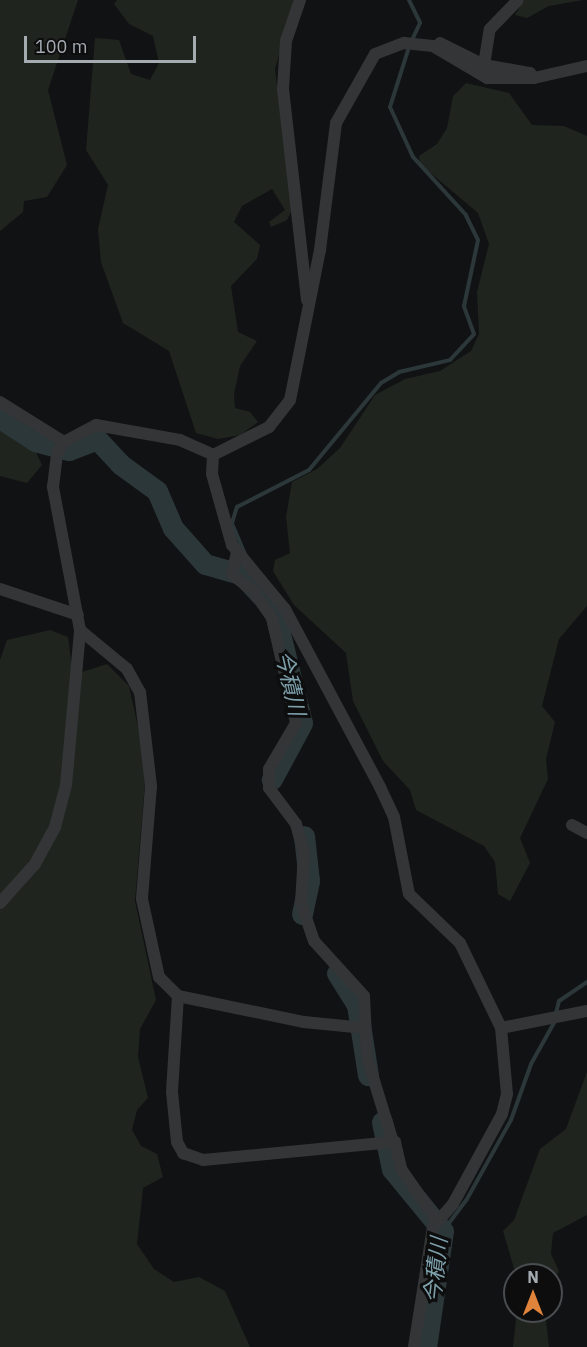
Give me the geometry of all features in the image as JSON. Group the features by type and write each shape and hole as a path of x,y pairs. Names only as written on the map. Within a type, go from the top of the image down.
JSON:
{"street":[{"path":"300,0 286,41 283,89 309,308"},
{"path":"484,65 490,29 518,0"},
{"path":"213,455 269,428 290,400 309,308 329,155 346,101 375,54 389,45 448,45 484,65 530,73 534,78"},
{"path":"433,46 487,78 534,78 587,66"},
{"path":"0,402 64,442"},
{"path":"0,903 35,864 55,827 66,785 80,630 53,488 52,469 64,442 96,425 180,440 213,455"},
{"path":"213,455 223,522 237,552 285,609 380,787 394,817 409,894 460,943 501,1028 507,1084 502,1114 430,1238 414,1347"},
{"path":"237,552 232,574 254,592 272,618 296,723 269,769 269,788 296,824 304,853 301,903 314,941 364,996 367,1058 401,1169 438,1222"},
{"path":"0,589 78,615"},
{"path":"80,630 127,669 140,692 151,786 141,868 144,916 159,977 178,996 304,1022 364,1028"},
{"path":"572,825 587,833"},
{"path":"178,996 172,1092 177,1142 183,1153 203,1160 393,1142"},
{"path":"501,1028 587,1011"}],"shaded area":[{"path":"0,0 78,0 48,90 67,165 47,197 24,201 23,212 0,231"},
{"path":"117,0 304,0 292,9 275,69 292,210 287,220 271,227 269,222 285,210 272,189 242,206 234,222 260,245 257,259 231,286 238,332 257,341 240,366 234,394 235,408 250,412 258,422 240,435 218,439 196,433 169,351 123,323 101,262 98,229 108,185 86,150 95,38 119,40 131,74 150,80 159,63 153,36 129,24 114,4"},
{"path":"524,0 583,0 549,6 527,18 515,15"},
{"path":"466,83 509,93 532,125 564,126 587,136 587,606 559,639 542,706 555,722 546,759 548,779 520,838 530,863 510,901 498,894 495,862 484,846 416,810 410,790 383,761 353,701 346,653 294,605 273,571 275,560 290,553 286,517 292,482 317,469 340,448 375,395 405,379 440,371 471,351 479,334 477,292 489,244 478,213 420,164 419,156 437,144 447,128 453,96"},
{"path":"0,423 31,441 42,465 27,483 0,476"},
{"path":"50,630 68,637 73,675 107,664 129,686 140,736 145,782 135,901 156,1000 140,1029 138,1057 148,1098 137,1110 132,1130 141,1146 157,1154 163,1177 143,1188 137,1244 154,1269 174,1282 199,1277 225,1291 250,1347 0,1347 0,660 7,640"},
{"path":"587,1072 587,1215 553,1233 551,1254 555,1263 512,1263 503,1231 514,1220 540,1149 566,1129"},
{"path":"516,1323 546,1323 549,1347 513,1347"}],"waterway":[{"path":"409,0 420,23 412,40"},
{"path":"247,559 232,523 237,507 309,470 381,383 399,372 450,360 474,334 464,306 478,240 466,215 413,157 390,107 409,47"},
{"name":"今積川","path":"0,418 35,441 69,450 97,439 120,464 157,491 173,528 205,564 241,574 274,609 302,723 272,779"},
{"name":"今積川","path":"302,914 309,881 304,836"},
{"name":"今積川","path":"337,973 357,1005 368,1075"},
{"path":"556,1013 559,1001 587,982"},
{"path":"443,1231 467,1199 511,1120 531,1064 555,1021"},
{"name":"今積川","path":"382,1122 392,1169 443,1231 426,1347"}]}
